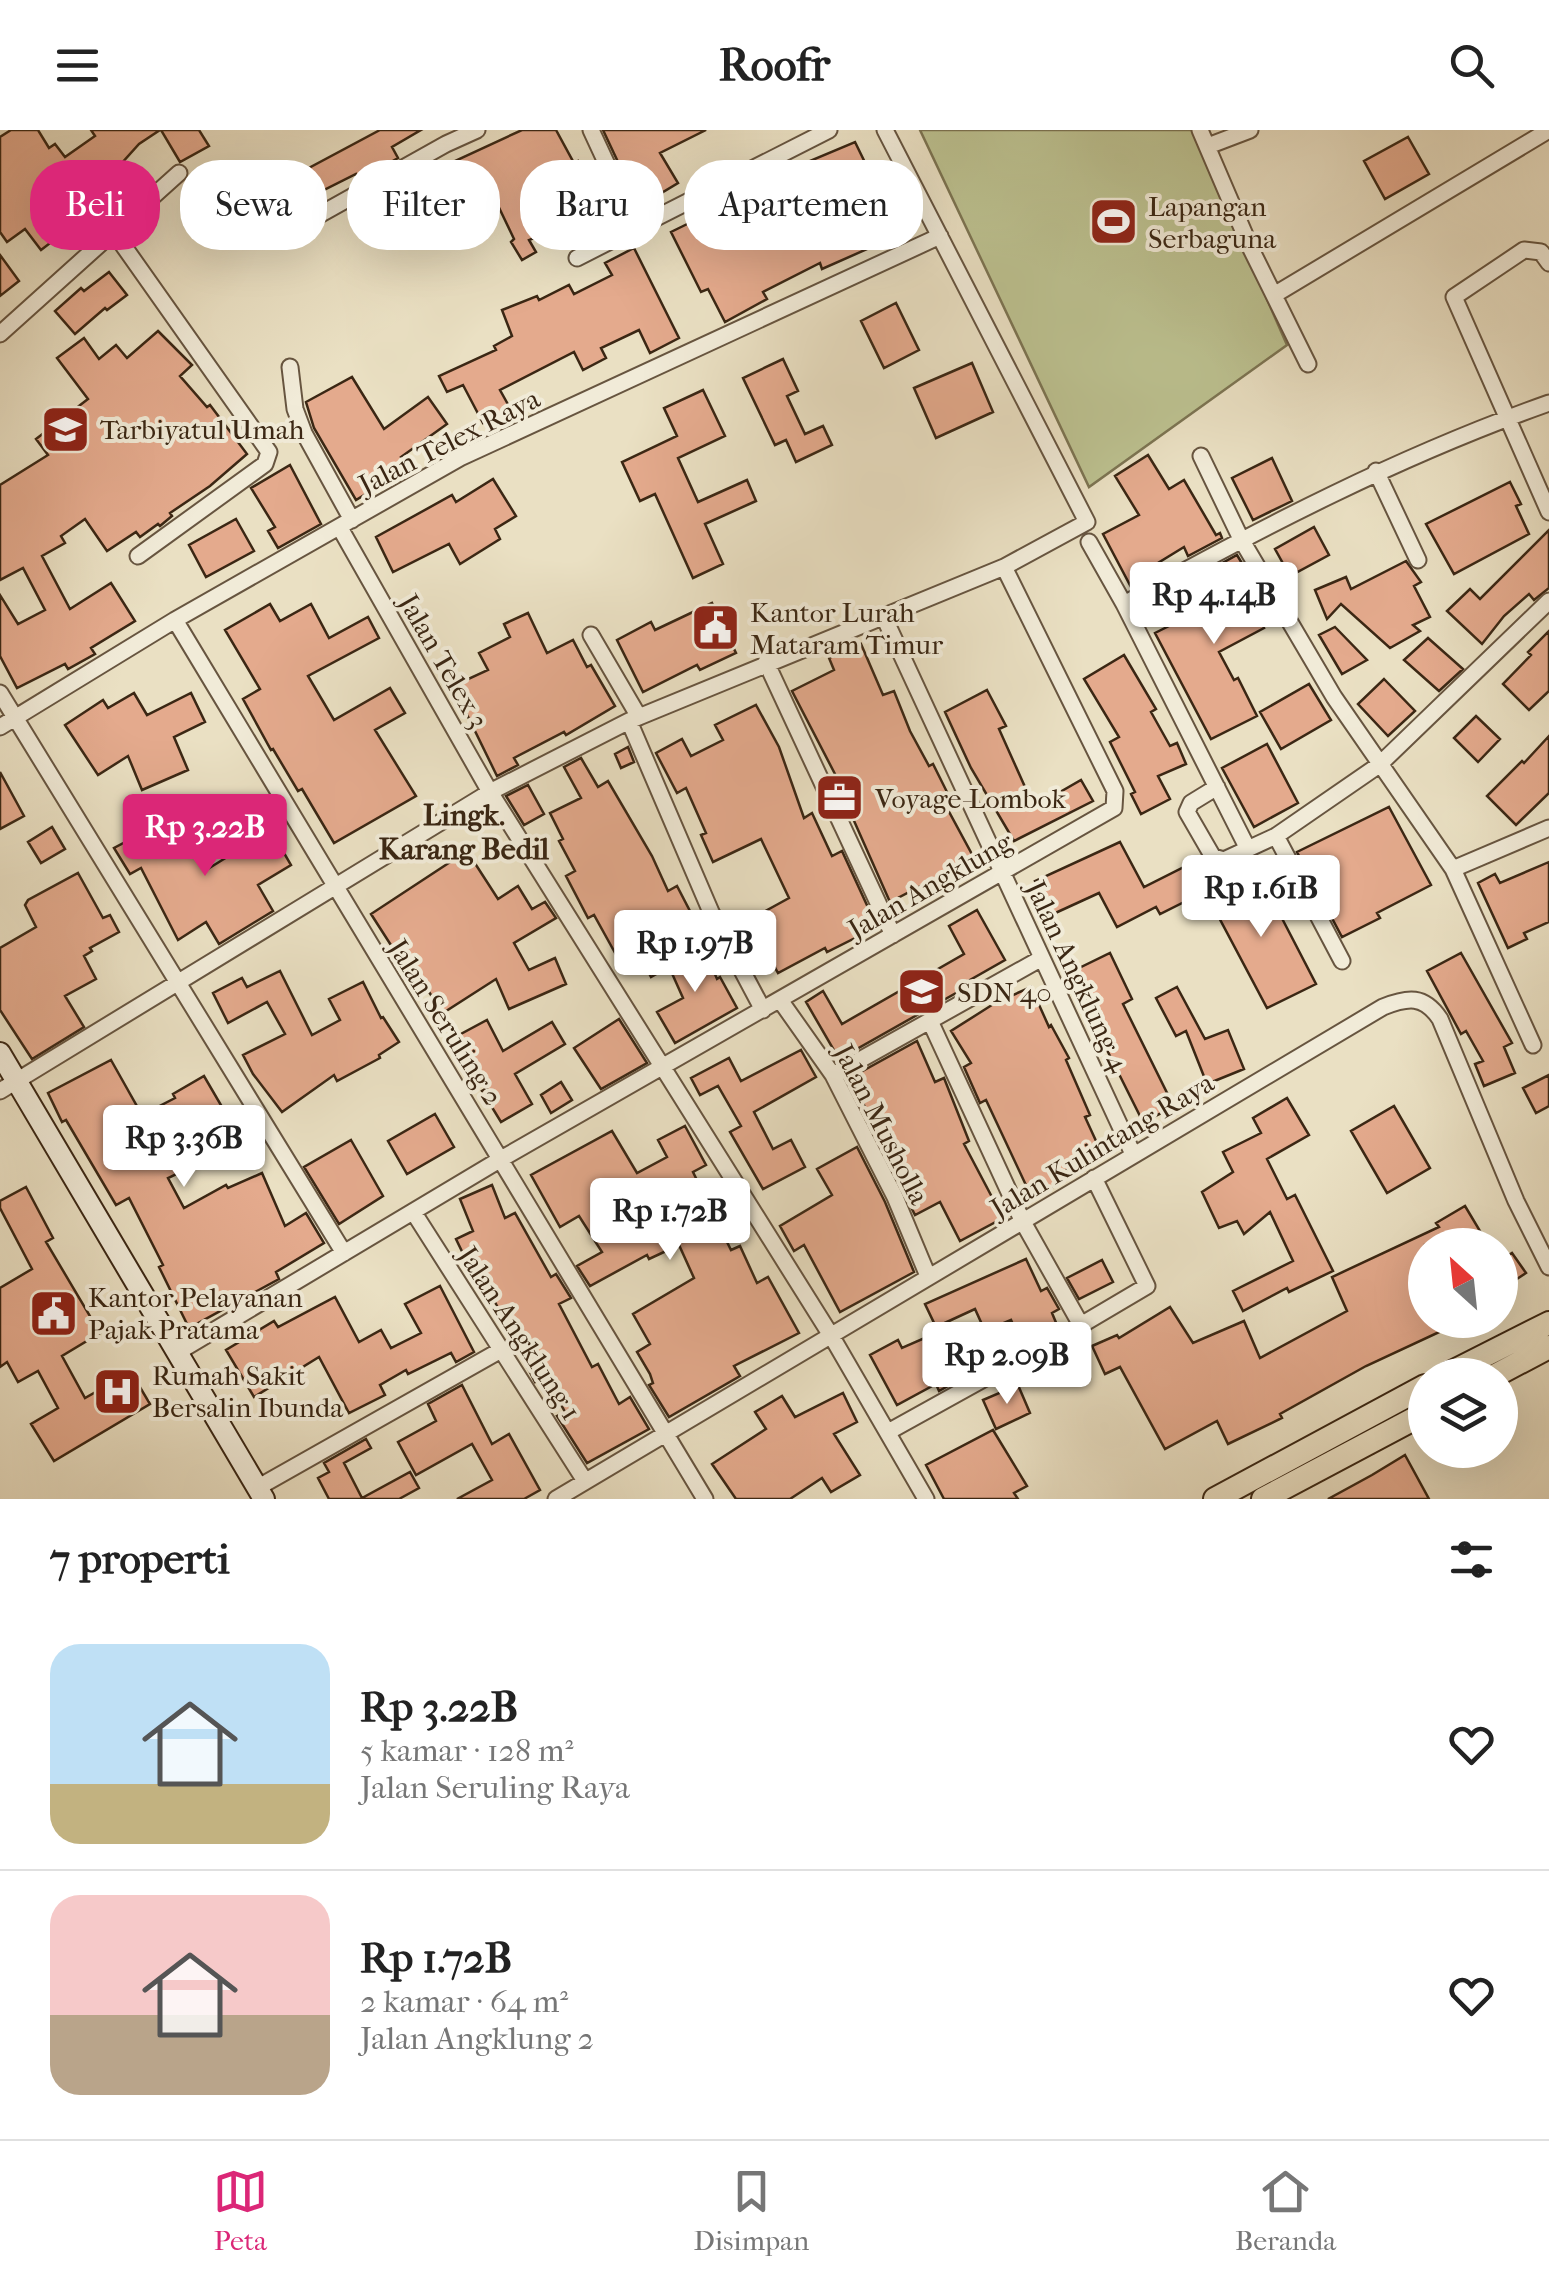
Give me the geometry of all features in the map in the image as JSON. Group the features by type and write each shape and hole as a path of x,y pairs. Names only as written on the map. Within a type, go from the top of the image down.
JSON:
{"main road":[{"path":"1480,1358 1549,1323"},
{"path":"1518,1363 1549,1347"},
{"path":"1215,1499 1408,1397"},
{"path":"1263,1499 1408,1422"}],"street":[{"path":"327,211 477,130"},
{"path":"592,130 606,160"},
{"path":"664,213 829,130"},
{"path":"9,1086 179,988 490,792 634,719 1004,567 1087,522 886,130"},
{"path":"1250,130 1204,138 1308,364"},
{"path":"1274,295 1549,130"},
{"path":"160,190 179,173"},
{"name":"Jalan Telex Raya","path":"0,727 175,620 460,458 940,236"},
{"path":"0,334 92,250"},
{"path":"126,250 268,452 265,464 138,556"},
{"path":"576,258 591,250"},
{"path":"1549,263 1540,252 1524,250 1454,297 1549,512"},
{"name":"Jalan Telex 3","path":"290,367 304,432 346,524 490,792 832,1338 926,1499"},
{"path":"1124,604 1241,539 1376,472 1549,403"},
{"path":"1201,456 1241,539 1379,765 1453,870 1533,1045"},
{"path":"1376,472 1418,560"},
{"path":"1089,542 1248,849"},
{"name":"Jalan Angklung","path":"178,1352 502,1160 1110,811 1117,798 1004,567"},
{"path":"1216,787 1188,808 1190,818 1218,860 1276,836 1379,765 1549,600"},
{"name":"Jalan Angklung 4","path":"883,615 1133,1154"},
{"name":"Jalan Seruling 2","path":"175,620 705,1499"},
{"path":"591,635 634,719 711,912 763,1010"},
{"path":"766,662 893,935"},
{"path":"0,693 344,1253"},
{"path":"1453,870 1549,828"},
{"path":"1276,836 1342,961"},
{"path":"834,1075 1042,958"},
{"name":"Jalan Kulintang Raya","path":"556,1499 667,1439 928,1276 1383,1007 1406,998 1422,1000 1440,1020 1516,1201 1549,1267"},
{"name":"Jalan Musholla","path":"780,1000 834,1075 895,1197 928,1276"},
{"path":"930,1021 1024,1222 1081,1325"},
{"path":"0,1053 9,1086 178,1352 261,1493 501,1350"},
{"path":"888,1432 1147,1286 1094,1178"},
{"name":"Jalan Angklung 1","path":"414,1212 585,1481"}],"green space":[{"path":"920,130 1193,130 1287,345 1089,487"}],"building":[{"path":"11,130 38,130 49,148 55,144 65,157 95,136 91,130 160,130 125,160 30,160 30,236 25,229 7,242 0,232 0,137"},
{"path":"161,130 199,130 209,146 180,162"},
{"path":"380,130 421,130 392,147 398,158 394,160 347,160 347,178 327,188 327,160 324,160"},
{"path":"522,130 556,130 572,160 520,160 520,250 536,252 522,260 511,242 514,239 500,210 500,160 457,160"},
{"path":"603,130 706,130 660,153 678,183 664,191 664,160 617,160"},
{"path":"1408,137 1429,174 1385,199 1364,161"},
{"path":"855,142 864,160 812,160"},
{"path":"684,226 684,250 865,250 822,269 820,263 763,292 767,299 725,322 708,289 701,292 671,232"},
{"path":"635,250 679,338 650,353 639,330 601,348 606,358 583,370 574,352 500,390 510,408 483,423 463,385 447,392 439,376 496,350 494,346 512,336 502,310 537,296 539,300 569,285 574,294 612,275 605,263"},
{"path":"0,255 19,281 0,296"},
{"path":"109,272 127,295 75,334 55,311 81,288 84,291"},
{"path":"896,303 919,350 884,368 861,321"},
{"path":"158,331 192,365 180,376 207,407 210,405 247,454 170,513 172,516 160,526 140,537 136,532 107,551 85,519 61,536 65,543 42,556 70,609 111,583 135,621 91,648 95,654 17,688 0,656 0,595 18,624 45,610 23,568 0,580 0,485 48,455 36,439 88,399 57,358 84,338 99,359 116,345 127,358"},
{"path":"783,359 798,391 787,396 805,434 823,426 832,445 796,462 786,440 775,445 743,378"},
{"path":"972,363 993,412 936,438 914,388"},
{"path":"352,377 384,429 428,397 447,424 401,457 408,468 356,500 314,428 306,402"},
{"path":"703,390 725,436 678,458 698,502 747,480 756,501 705,524 723,564 693,578 655,494 640,501 622,462 677,436 664,408"},
{"path":"1148,455 1169,489 1184,480 1216,535 1220,533 1222,538 1188,556 1184,547 1158,563 1162,570 1131,587 1103,534 1139,515 1115,476"},
{"path":"1272,458 1292,501 1253,520 1232,478"},
{"path":"290,465 321,524 278,548 268,531 275,527 251,488"},
{"path":"493,479 516,516 495,529 500,539 460,564 449,544 393,572 376,537 452,495 456,502"},
{"path":"1510,482 1529,534 1454,574 1426,524"},
{"path":"236,519 254,551 206,577 189,545"},
{"path":"1314,527 1329,555 1290,576 1275,549"},
{"path":"1549,530 1549,588 1534,600 1529,594 1504,616 1482,644 1447,611 1470,589 1480,599"},
{"path":"1237,555 1249,575 1239,581 1264,628 1219,652 1234,680 1238,678 1257,716 1211,739 1155,633 1203,609 1188,582"},
{"path":"1406,561 1421,582 1414,586 1430,617 1413,625 1420,631 1390,648 1341,604 1327,619 1315,590 1346,577 1351,589"},
{"path":"712,603 736,653 700,670 697,665 643,692 617,640 651,622 655,630"},
{"path":"270,604 280,621 311,604 329,638 368,617 379,638 308,676 334,720 390,688 405,713 375,730 416,796 334,843 302,789 298,791 271,750 243,699 260,689 225,630"},
{"path":"528,613 547,653 573,640 615,706 566,735 564,732 514,758 518,765 497,776 453,686 488,670 479,653 510,637 504,624"},
{"path":"1335,627 1367,660 1342,674 1319,635"},
{"path":"1549,631 1549,691 1529,710 1503,684"},
{"path":"1428,638 1463,669 1439,691 1404,660"},
{"path":"861,644 883,695 894,691 910,731 929,766 933,764 947,792 940,795 974,858 890,902 847,805 850,803 792,691 834,670 829,658"},
{"path":"1124,655 1156,709 1151,712 1170,746 1177,743 1186,764 1158,776 1170,799 1141,814 1131,794 1135,792 1110,742 1119,737 1084,679"},
{"path":"1384,679 1415,711 1388,736 1358,704"},
{"path":"1309,684 1331,720 1281,749 1260,712"},
{"path":"987,690 1006,726 999,729 1034,807 1081,780 1093,801 1014,841 971,768 945,712"},
{"path":"134,693 147,715 191,693 205,722 174,737 188,770 142,790 128,756 98,775 65,725 103,700 108,708"},
{"path":"756,705 779,747 804,818 812,813 832,856 842,851 877,927 778,973 749,920 789,898 761,839 713,862 701,835 706,833 686,788 677,793 656,753 682,739 691,756 723,740 715,725"},
{"path":"1476,716 1500,739 1478,762 1454,738"},
{"path":"1549,736 1549,793 1516,825 1487,796"},
{"path":"1267,744 1298,803 1254,827 1222,768"},
{"path":"628,747 634,762 621,768 615,754"},
{"path":"581,758 598,787 608,781 668,891 677,886 692,915 648,937 665,969 651,977 638,952 619,960 594,915 588,918 566,876 575,871 550,813 581,798 564,767"},
{"path":"0,772 24,816 0,829"},
{"path":"528,785 544,814 524,825 506,796"},
{"path":"1389,807 1431,885 1377,913 1380,918 1342,937 1297,852"},
{"path":"177,815 206,870 269,827 291,865 258,885 273,911 219,944 206,922 178,940 141,868 130,874 114,848"},
{"path":"52,827 65,849 41,863 28,842"},
{"path":"1120,842 1144,887 1198,860 1212,888 1160,914 1156,907 1117,927 1099,893 1051,915 1035,881"},
{"path":"467,851 498,899 518,886 532,909 545,902 556,918 514,943 529,970 555,958 566,984 509,1009 496,979 443,1013 401,950 396,953 371,914"},
{"path":"1549,862 1549,922 1524,933 1527,939 1508,948 1478,883 1495,874 1500,883"},
{"path":"1254,872 1316,984 1267,1008 1206,893"},
{"path":"78,873 103,918 110,915 119,932 90,948 92,951 84,956 96,979 65,996 84,1027 32,1059 0,1010 0,948 36,927 25,905 28,900"},
{"path":"977,910 1005,960 970,980 972,984 839,1059 806,1002 823,991 842,1024 964,954 949,926"},
{"path":"702,944 717,979 720,977 737,1008 675,1043 657,1012 683,998 666,960"},
{"path":"1110,953 1132,999 1123,1004 1174,1107 1143,1122 1073,971"},
{"path":"1461,953 1512,1043 1504,1047 1515,1073 1484,1086 1475,1064 1483,1061 1466,1031 1461,1034 1427,971"},
{"path":"280,971 312,1035 340,1020 329,999 363,982 381,1018 399,1042 380,1058 337,1081 334,1075 282,1112 243,1055 285,1034 267,1002 228,1023 213,993 242,978 247,987"},
{"path":"1031,987 1049,1027 1069,1058 1066,1060 1090,1115 1085,1117 1102,1154 1060,1173 1064,1181 1032,1198 986,1100 980,1103 964,1067 971,1063 951,1031 995,1003"},
{"path":"1177,987 1205,1039 1228,1030 1244,1069 1207,1084 1186,1031 1176,1036 1156,998"},
{"path":"619,1019 647,1063 601,1089 574,1048"},
{"path":"487,1020 503,1051 552,1022 565,1044 515,1074 532,1104 501,1122 482,1091 487,1088 459,1035"},
{"path":"917,1041 935,1082 944,1078 969,1141 964,1144 1003,1218 960,1241 940,1202 915,1215 850,1078"},
{"path":"801,1050 816,1077 754,1112 773,1149 791,1140 805,1167 763,1189 730,1132 741,1126 718,1086 700,1095 691,1078 729,1058 741,1081"},
{"path":"111,1060 142,1115 175,1098 173,1094 204,1076 229,1119 238,1114 250,1139 168,1178 184,1208 226,1185 228,1188 262,1173 285,1226 306,1213 324,1243 276,1272 279,1279 189,1328 129,1198 116,1205 66,1120 62,1122 48,1093"},
{"path":"1549,1075 1549,1106 1536,1113 1523,1088"},
{"path":"561,1082 572,1100 551,1113 541,1095"},
{"path":"1287,1098 1309,1135 1267,1159 1287,1199 1295,1195 1333,1271 1289,1292 1287,1288 1243,1311 1233,1291 1293,1261 1270,1212 1244,1234 1237,1221 1219,1228 1202,1192 1233,1172 1223,1152 1261,1133 1253,1118"},
{"path":"1394,1106 1430,1168 1387,1193 1351,1131"},
{"path":"435,1114 454,1147 407,1174 388,1141"},
{"path":"685,1126 706,1165 693,1172 731,1250 740,1246 757,1283 768,1277 799,1333 734,1366 740,1376 669,1417 649,1385 653,1383 650,1374 637,1352 650,1344 633,1314 694,1278 679,1245 649,1259 647,1255 590,1286 577,1266 602,1252 579,1216 560,1227 531,1175 612,1131 637,1173 667,1157 658,1140"},
{"path":"351,1140 383,1196 339,1224 304,1167"},
{"path":"857,1147 914,1272 840,1312 804,1245 794,1251 780,1226 832,1195 817,1169"},
{"path":"492,1185 505,1218 515,1213 551,1277 556,1274 571,1298 559,1304 592,1367 598,1364 619,1404 630,1397 649,1429 587,1463 557,1416 565,1412 546,1377 535,1382 496,1304 475,1266 470,1268 456,1239 473,1231 460,1199"},
{"path":"26,1187 53,1238 46,1242 100,1333 62,1356 85,1398 131,1372 150,1404 54,1461 31,1424 58,1408 38,1371 18,1382 7,1362 0,1367 0,1288 32,1269 0,1201"},
{"path":"1465,1206 1478,1228 1437,1228 1436,1223"},
{"path":"1408,1241 1408,1338 1426,1338 1366,1366 1280,1414 1282,1418 1228,1444 1217,1421 1165,1449 1120,1367 1105,1374 1092,1346 1117,1335 1119,1338 1170,1307 1193,1343 1244,1321 1260,1358 1347,1311 1332,1277"},
{"path":"1026,1259 1041,1291 1047,1288 1059,1309 1052,1313 1057,1325 1022,1345 1011,1320 985,1331 975,1309 936,1327 925,1304"},
{"path":"1102,1260 1113,1282 1079,1299 1067,1278"},
{"path":"1518,1262 1526,1273 1518,1278"},
{"path":"440,1286 474,1352 456,1362 451,1353 408,1374 406,1370 380,1385 385,1395 349,1413 319,1357 254,1397 226,1350 274,1321 278,1327 335,1297 359,1342 381,1330 391,1348 421,1333 405,1304"},
{"path":"950,1327 969,1374 939,1391 936,1384 897,1405 870,1355 898,1340 902,1348"},
{"path":"462,1385 492,1444 509,1434 540,1490 524,1499 457,1499 492,1480 472,1444 416,1475 398,1442 436,1421 428,1404"},
{"path":"1018,1385 1030,1413 996,1429 983,1400"},
{"path":"843,1393 857,1422 834,1434 860,1475 831,1492 822,1478 790,1499 736,1499 712,1464 766,1429 755,1412 782,1396 795,1417"},
{"path":"993,1430 1027,1486 1014,1493 1018,1499 944,1499 926,1465"},
{"path":"366,1439 371,1448 344,1463 362,1498 410,1472 419,1488 399,1499 329,1499 318,1478 329,1472 324,1463"},
{"path":"1405,1455 1408,1468 1412,1468 1429,1499 1328,1499"}],"place":[{"name":"Lapangan Serbaguna","path":"1113,222"},
{"name":"Tarbiyatul Umah","path":"65,429"},
{"name":"Kantor Lurah Mataram Timur","path":"715,628"},
{"name":"Voyage-Lombok","path":"840,798"},
{"name":"SDN 40","path":"922,992"},
{"name":"Kantor Pelayanan Pajak Pratama","path":"53,1313"},
{"name":"Rumah Sakit Bersalin Ibunda","path":"117,1391"}],"district":[{"name":"Lingk. Karang Bedil","path":"464,832"}]}
